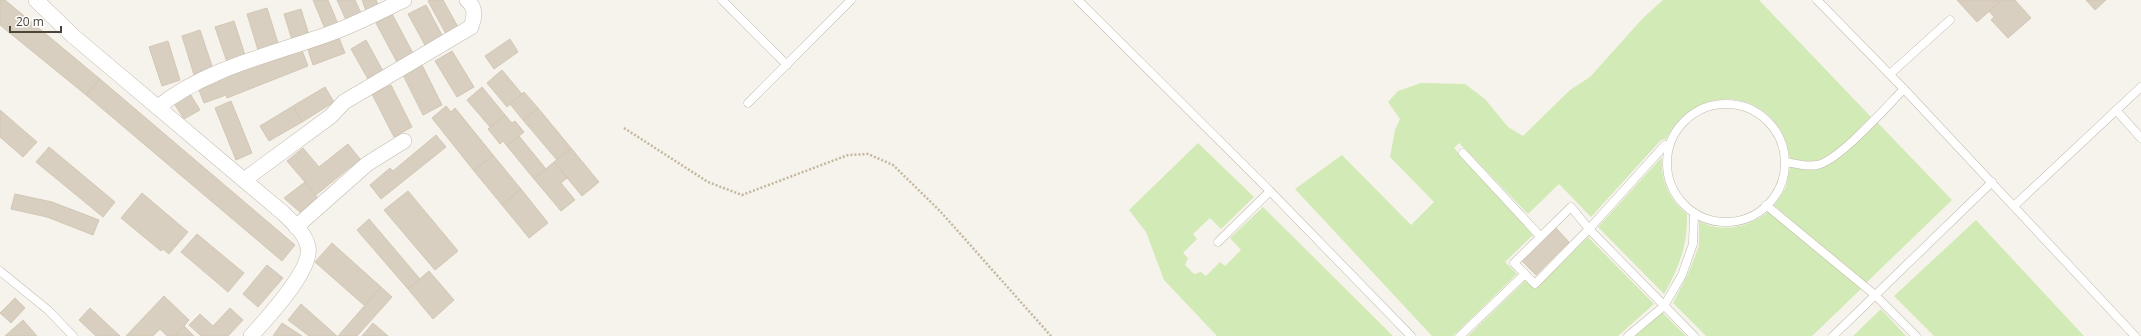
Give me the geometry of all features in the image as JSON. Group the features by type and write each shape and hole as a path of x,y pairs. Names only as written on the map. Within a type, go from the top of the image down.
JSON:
{"street":[{"path":"36,0 72,35 283,213 301,232 308,248 305,267 271,314 251,336"},
{"path":"158,107 176,93 230,68 335,31 404,0"},
{"path":"244,180 331,116 344,102 471,27 475,15 471,4 467,0"},
{"path":"296,227 367,164 404,141"}],"lane":[{"path":"722,0 787,64"},
{"path":"748,104 851,0"},
{"path":"1078,0 1270,191 1411,336"},
{"path":"1817,0 1890,74 2136,336"},
{"path":"1890,74 1950,20"},
{"path":"2014,206 2141,87"},
{"path":"1787,162 1806,166 1819,164 1830,158 1857,136 1904,89"},
{"path":"1732,103 1752,109 1774,127 1781,140 1787,162 1782,184 1766,205 1756,215 1736,222 1713,221 1694,213 1679,199 1671,186 1667,166 1669,146 1682,123 1698,110 1717,104 1732,103"},
{"path":"2116,110 2141,138"},
{"path":"1669,146 1665,145 1589,228 1535,284 1514,263 1571,207 1589,228 1694,336"},
{"path":"1463,153 1540,236"},
{"path":"1833,336 1992,182"},
{"path":"1218,242 1270,191"},
{"path":"1766,205 1875,295 1916,336"},
{"path":"1628,336 1664,306 1688,261 1693,244 1694,213"},
{"path":"0,271 48,310 73,336"},
{"path":"1460,336 1525,274"}],"path":[{"path":"624,128 708,182 742,194 848,155 868,154 894,164 940,211 1050,336"}],"green space":[{"path":"1663,0 1759,0 1871,117 1847,141 1833,152 1815,161 1801,162 1790,160 1784,136 1772,118 1756,106 1737,100 1717,100 1698,106 1680,119 1666,139 1661,140 1591,217 1559,184 1528,214 1459,143 1454,148 1533,235 1505,262 1517,274 1453,336 1432,336 1295,189 1342,155 1411,225 1434,202 1390,157 1395,130 1400,119 1388,102 1398,91 1421,83 1465,84 1485,99 1508,127 1523,136 1570,90 1590,77 1643,18"},
{"path":"1877,122 1952,200 1866,283 1774,206 1786,187 1790,167 1818,168"},
{"path":"1198,143 1254,197 1221,229 1210,218 1193,234 1197,239 1183,253 1188,258 1185,265 1194,274 1201,272 1206,276 1220,262 1225,266 1241,250 1230,238 1263,207 1393,336 1217,336 1164,280 1146,232 1129,210"},
{"path":"1662,157 1664,181 1667,189 1675,202 1687,214 1686,236 1682,256 1664,294 1598,227"},
{"path":"1769,211 1862,288 1812,336 1706,336 1673,303 1688,274 1699,246 1699,221 1717,227 1736,227 1745,225"},
{"path":"1976,220 2084,336 1934,336 1894,296"},
{"path":"1588,237 1654,304 1618,336 1468,336 1526,280 1534,289"},
{"path":"1881,309 1906,336 1853,336"},
{"path":"1662,312 1686,336 1635,336"}],"building":[{"path":"0,0 5,0 100,79 86,95 0,25"},
{"path":"313,0 328,0 338,24 325,29"},
{"path":"337,0 355,0 361,13 346,20"},
{"path":"362,0 376,0 379,6 366,11"},
{"path":"443,0 458,27 446,34 428,1"},
{"path":"1957,0 2002,0 1977,22"},
{"path":"2002,0 2015,0 2031,18 2008,38 1991,20 1994,17 1989,11"},
{"path":"2086,0 2106,0 2095,10"},
{"path":"426,5 443,37 426,47 408,14"},
{"path":"267,8 278,43 258,50 247,14"},
{"path":"301,9 309,35 292,40 284,14"},
{"path":"392,14 414,55 398,64 376,23"},
{"path":"234,21 245,55 227,62 215,27"},
{"path":"200,30 214,72 195,78 182,36"},
{"path":"339,38 345,53 313,65 308,50"},
{"path":"510,39 518,52 494,69 485,56"},
{"path":"366,40 383,71 368,79 351,49"},
{"path":"168,41 180,80 162,86 149,47"},
{"path":"300,45 308,66 227,98 226,95 204,103 199,90 220,81 219,78"},
{"path":"452,51 474,87 457,97 435,61"},
{"path":"421,63 442,105 423,115 402,73"},
{"path":"502,70 522,94 507,107 487,83"},
{"path":"100,79 295,245 282,261 86,95"},
{"path":"391,85 412,127 394,137 372,94"},
{"path":"325,87 334,102 302,122 293,106"},
{"path":"482,87 505,115 490,127 467,100"},
{"path":"189,92 200,110 184,119 173,102"},
{"path":"524,92 538,108 523,120 510,104"},
{"path":"231,101 252,153 236,160 215,108"},
{"path":"293,106 302,122 269,141 260,126"},
{"path":"446,106 451,112 455,108 493,155 474,171 432,118"},
{"path":"538,108 571,148 557,160 523,120"},
{"path":"0,110 37,142 23,157 0,137"},
{"path":"505,115 512,123 515,121 524,132 507,146 503,141 500,144 488,129"},
{"path":"436,135 446,147 381,199 370,185 390,168 393,171"},
{"path":"519,136 546,169 534,179 507,146"},
{"path":"348,144 360,159 316,195 287,161 303,148 319,167"},
{"path":"49,147 115,202 103,217 36,162"},
{"path":"571,148 599,182 582,196 554,162"},
{"path":"493,155 521,189 502,205 474,171"},
{"path":"554,162 567,178 561,183 575,200 561,211 534,179"},
{"path":"305,182 319,200 302,214 284,198"},
{"path":"521,189 548,223 529,238 502,205"},
{"path":"408,191 458,251 435,270 384,210"},
{"path":"142,193 188,232 169,254 163,249 161,251 121,218"},
{"path":"15,194 52,202 99,220 93,235 47,217 11,209"},
{"path":"369,219 420,279 408,289 357,230"},
{"path":"1555,227 1569,242 1536,275 1521,260"},
{"path":"197,234 244,273 228,292 181,252"},
{"path":"332,243 381,287 365,306 315,262"},
{"path":"267,265 283,278 258,307 243,294"},
{"path":"429,271 454,300 433,319 408,289"},
{"path":"381,287 392,297 357,336 338,336"},
{"path":"164,296 189,320 175,336 167,336 160,329 153,336 126,336"},
{"path":"15,298 25,308 11,323 0,313"},
{"path":"301,304 337,336 309,336 288,320"},
{"path":"90,308 120,336 96,336 79,320"},
{"path":"230,308 243,320 228,336 201,336 189,325 200,314 213,326"},
{"path":"23,320 37,336 5,336"},
{"path":"282,323 302,336 273,336"},
{"path":"373,323 388,336 362,336"},
{"path":"184,326 194,336 175,336"}]}
